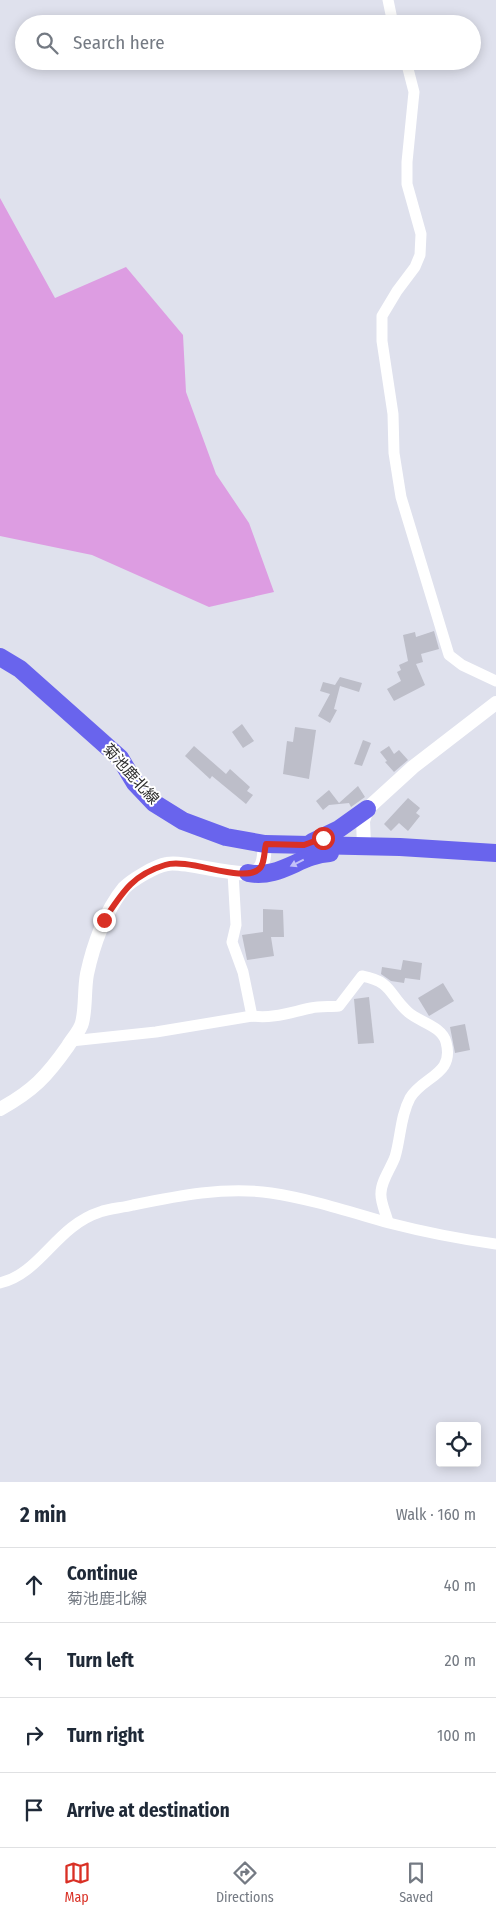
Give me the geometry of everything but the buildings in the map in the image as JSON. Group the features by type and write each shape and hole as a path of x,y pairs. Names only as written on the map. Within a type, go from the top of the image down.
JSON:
{"main road":[{"name":"菊池鹿北線","path":"0,657 20,669 120,758 135,783 154,803 183,820 226,837 266,844 371,846 496,854"},
{"path":"304,845 340,829 367,809"},
{"path":"240,873 272,874 317,854 371,846"}],"street":[{"path":"388,0 391,15"},
{"path":"408,70 414,92 407,162 407,184 420,234 420,255 415,267 397,291 382,316 382,341 393,414 394,453 401,497 449,655 462,665 496,681"},
{"path":"371,846 363,821 367,809 413,768 496,703"},
{"path":"0,1109 19,1099 48,1076 82,1024 87,974 104,920 123,890 132,881 166,864 208,867 240,873 258,870 262,864 266,844"},
{"path":"240,873 236,925 232,942 243,972 252,1016"},
{"path":"71,1041 156,1032 252,1016 298,1013 311,1008 339,1006 362,976 376,978 391,989 407,1011 440,1031 446,1040 448,1058 441,1070 411,1096 403,1112 395,1156 380,1193 388,1222"},
{"path":"0,1284 32,1266 57,1238 76,1222 100,1212 180,1196 225,1191 270,1192 438,1235 496,1244"}],"shaded area":[{"path":"0,198 55,298 126,267 183,335 186,392 216,474 249,523 274,592 209,607 92,555 0,536"}],"route":[{"path":"104,920 123,890 132,881 166,864 189,864 222,869 233,873 248,873 258,870 262,864 266,844 304,845 323,838"}]}
